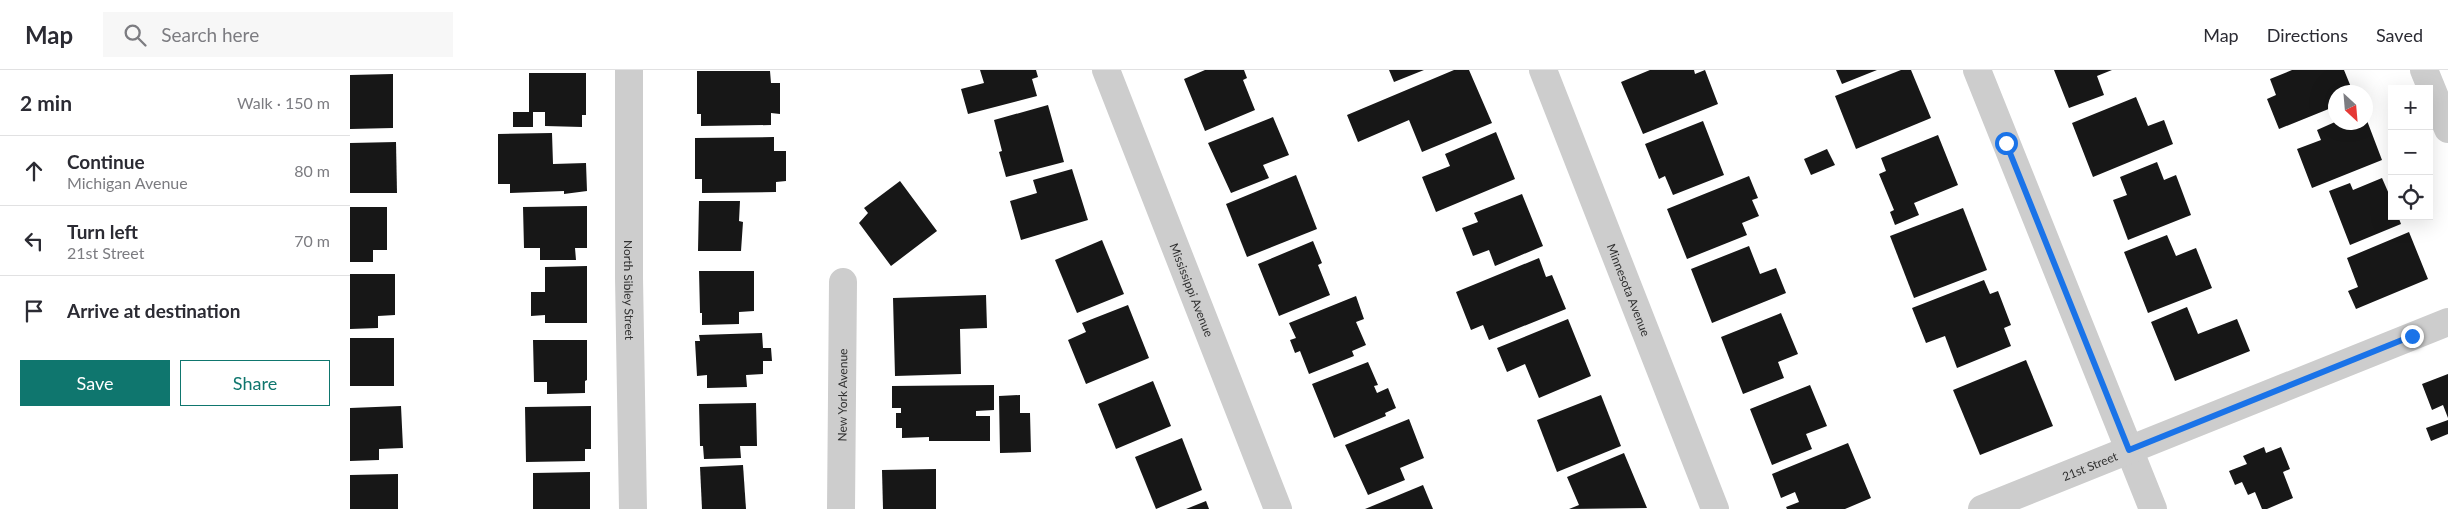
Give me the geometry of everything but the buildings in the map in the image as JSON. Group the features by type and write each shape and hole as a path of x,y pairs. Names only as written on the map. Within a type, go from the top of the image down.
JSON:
{"street":[{"name":"North Sibley Street","path":"629,70 629,278 633,509"},
{"name":"Mississippi Avenue","path":"1106,70 1278,509"},
{"name":"Minnesota Avenue","path":"1543,70 1715,509"},
{"path":"1977,70 2153,509"},
{"path":"2424,70 2448,129"},
{"name":"New York Avenue","path":"841,509 843,282"},
{"name":"21st Street","path":"1982,509 2448,322"}],"route":[{"path":"2006,143 2129,450 2412,336"}]}
